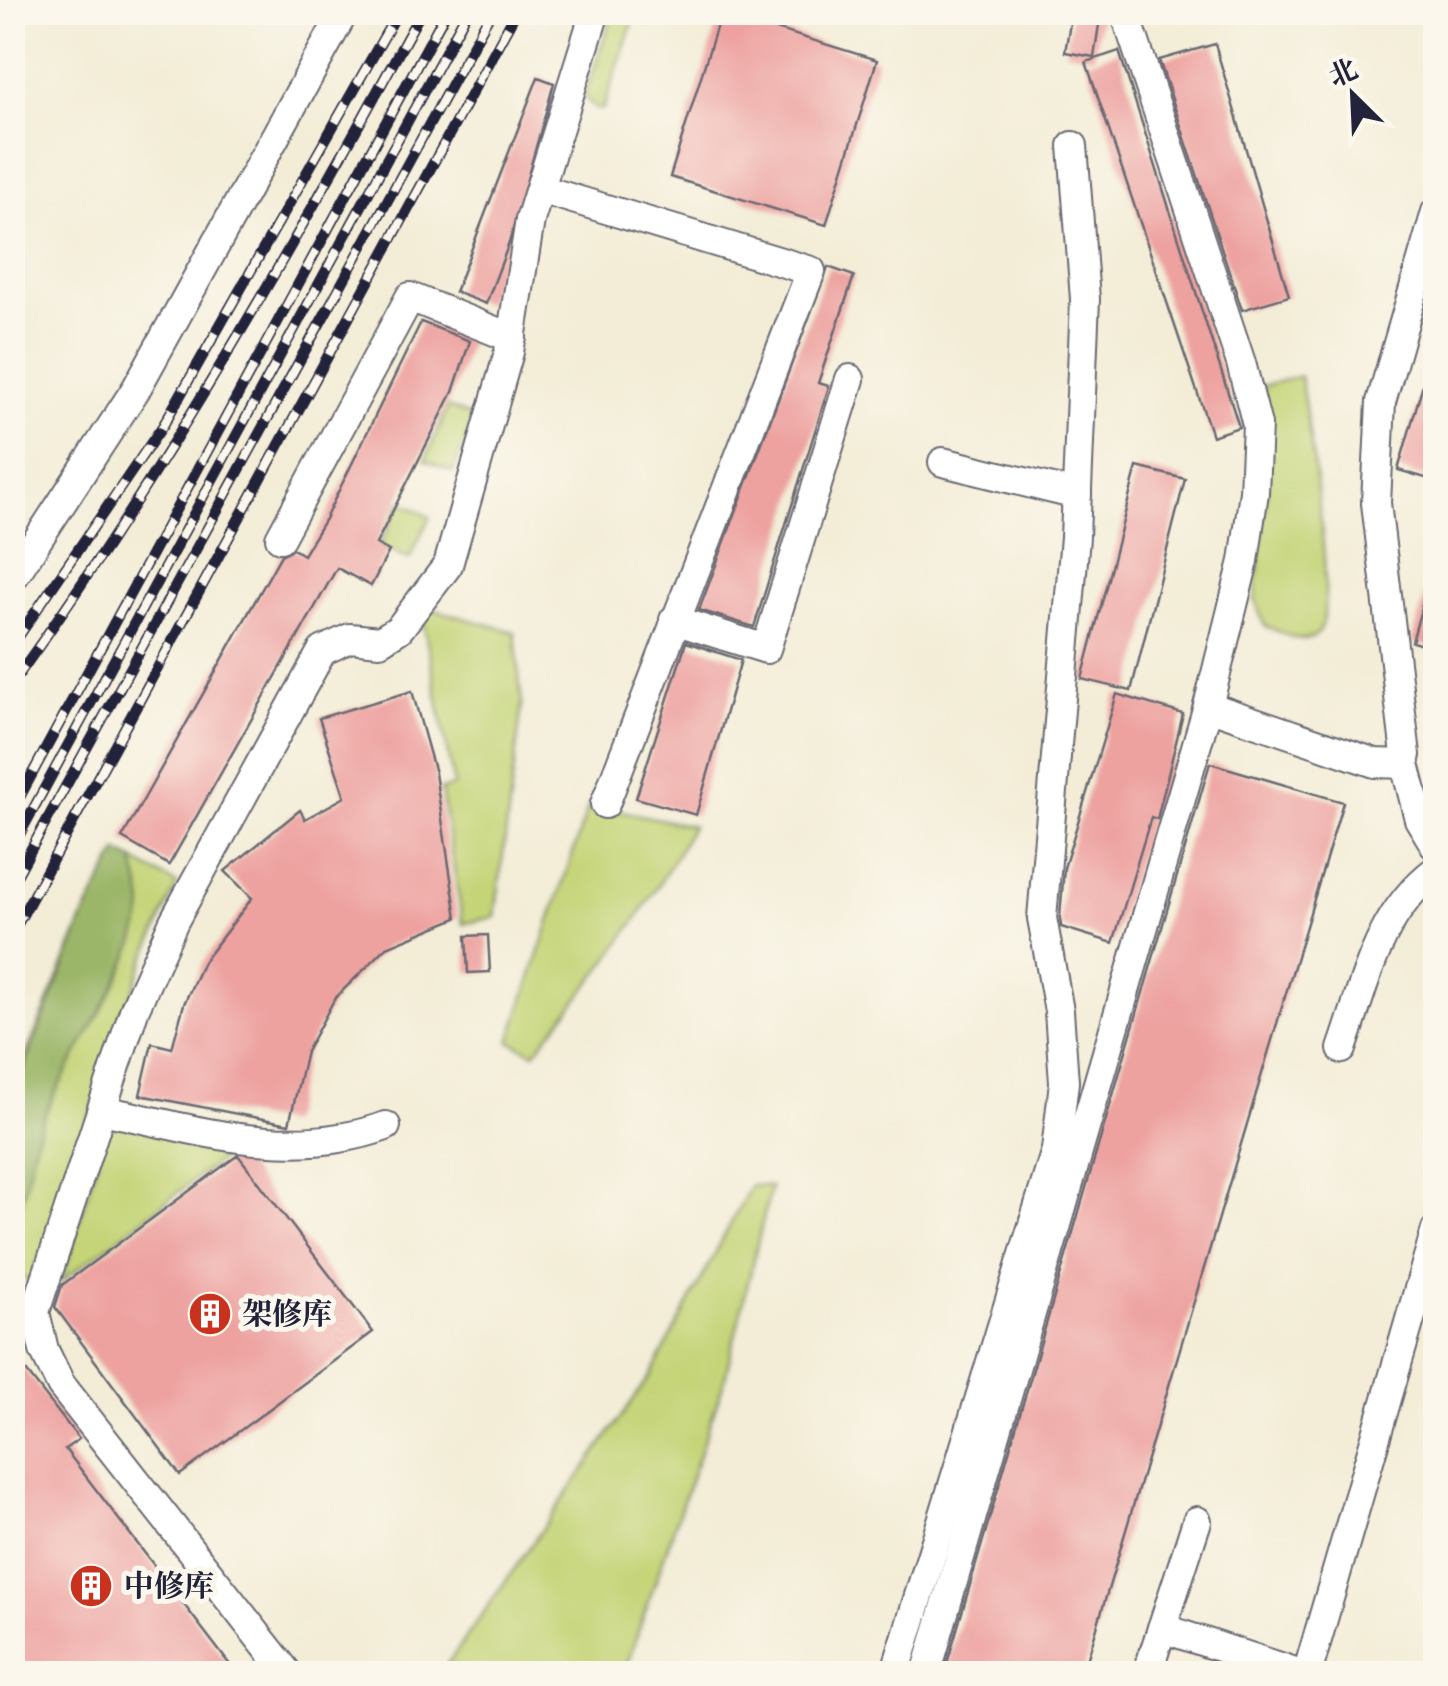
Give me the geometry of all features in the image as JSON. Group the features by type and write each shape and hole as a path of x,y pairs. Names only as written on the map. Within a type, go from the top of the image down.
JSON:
{"street":[{"path":"12,579 136,389 344,12"},
{"path":"288,1674 61,1385 44,1350 35,1312 135,1008 174,921 322,651 350,638 380,641 398,629 448,565 512,338 530,220 594,12"},
{"path":"926,1674 1208,706 1244,561 1254,492 1257,425 1241,364 1125,12"},
{"path":"895,1674 1056,1150 1064,1082 1059,1011 1042,918 1076,495 1084,299 1072,146"},
{"path":"540,189 811,271 605,804"},
{"path":"1406,755 1376,503 1381,402 1436,212"},
{"path":"280,538 410,297 512,338"},
{"path":"674,620 766,649 850,379"},
{"path":"943,462 1076,495"},
{"path":"1208,706 1376,763 1405,764 1419,818 1436,847"},
{"path":"1342,1049 1384,926 1412,888 1436,870"},
{"path":"102,1110 276,1145 346,1140 386,1126"},
{"path":"1162,1628 1304,1674 1436,1230"},
{"path":"1151,1662 1197,1521"}],"green space":[{"path":"613,13 636,13 603,109 596,109 584,97"},
{"path":"1300,376 1315,469 1325,592 1323,620 1316,635 1304,639 1264,625 1255,599 1270,457 1263,386"},
{"path":"448,407 476,419 453,472 425,460"},
{"path":"401,502 430,517 409,559 380,545"},
{"path":"432,609 515,632 522,705 495,917 463,924 441,790 454,786 423,621"},
{"path":"589,804 692,826 619,944 534,1053 510,1041"},
{"path":"118,852 177,884 139,973 36,1273 28,1281 13,1274 12,1088 86,912"},
{"path":"118,852 134,860 143,901 139,928 117,981 45,1114 13,1233 13,1095 86,912"},
{"path":"115,1122 235,1149 62,1281 107,1128"},
{"path":"751,1185 771,1187 724,1382 624,1673 441,1673 652,1373"}],"building":[{"path":"721,12 877,60 826,225 670,177"},
{"path":"1072,12 1101,12 1094,57 1065,52"},
{"path":"1215,44 1289,296 1242,310 1159,60"},
{"path":"1119,51 1239,427 1212,436 1086,62"},
{"path":"538,77 554,83 509,243 486,304 455,292"},
{"path":"828,267 854,276 818,383 829,386 754,627 699,610"},
{"path":"421,322 470,341 453,392 376,544 389,551 371,586 337,568 169,865 122,838 281,555 293,549 303,555 325,519"},
{"path":"1430,360 1436,361 1436,481 1398,470"},
{"path":"1137,467 1185,479 1131,691 1082,679"},
{"path":"1429,580 1436,581 1436,649 1412,642"},
{"path":"686,642 741,660 696,815 636,798"},
{"path":"412,691 435,773 457,918 387,947 335,998 306,1052 289,1124 140,1095 152,1043 172,1048 184,1004 203,962 252,898 225,871 300,810 305,819 345,797 319,718"},
{"path":"1117,694 1183,714 1157,819 1151,817 1113,943 1061,927 1060,917 1064,868"},
{"path":"1210,763 1343,802 1083,1674 944,1674"},
{"path":"488,935 490,972 468,973 466,936"},
{"name":"架修库","path":"238,1155 373,1332 180,1475 55,1307 62,1285"},
{"name":"中修库","path":"12,1353 79,1439 65,1449 237,1674 12,1674"}],"railway":[{"path":"12,646 164,424 398,12"},
{"path":"12,684 176,438 326,184 421,12"},
{"path":"12,811 446,12"},
{"path":"12,848 467,12"},
{"path":"12,884 491,12"},
{"path":"12,934 516,12"}],"place":[{"name":"架修库","path":"210,1314"},
{"name":"中修库","path":"91,1586"}]}
